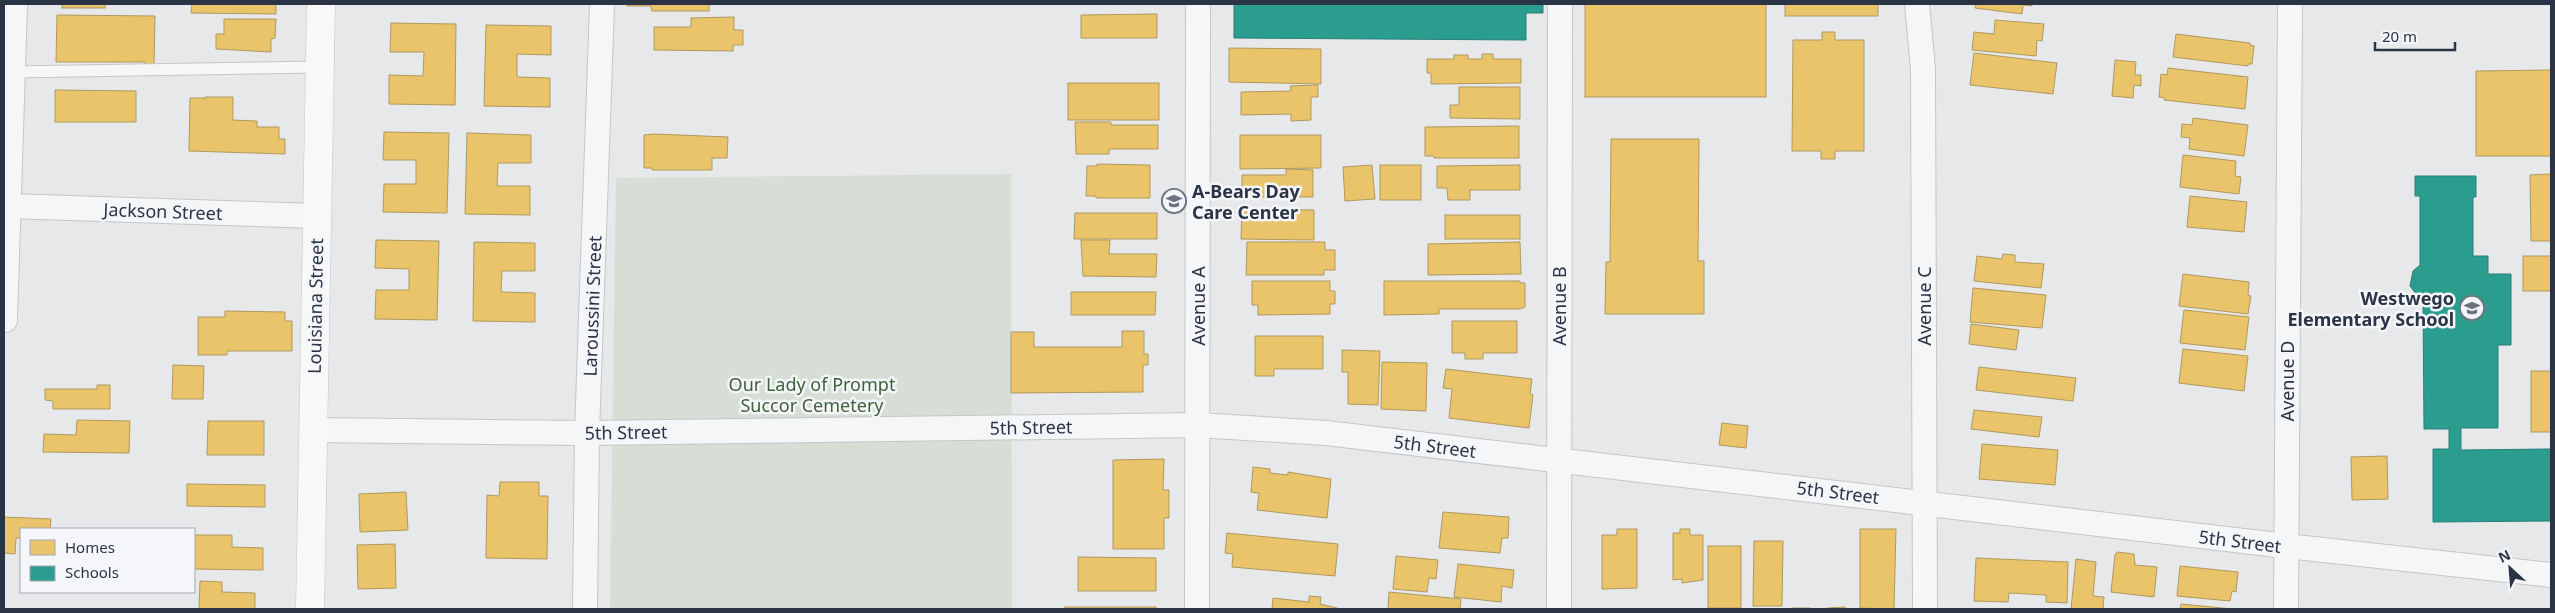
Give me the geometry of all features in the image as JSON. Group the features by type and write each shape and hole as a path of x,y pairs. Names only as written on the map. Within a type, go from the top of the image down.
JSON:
{"main road":[{"name":"Louisiana Street","path":"310,609 321,4"}],"street":[{"path":"5,320 15,4"},
{"name":"Laroussini Street","path":"585,609 587,432 602,4"},
{"name":"Avenue A","path":"1198,4 1198,609"},
{"name":"Avenue B","path":"1558,609 1560,4"},
{"name":"Avenue C","path":"1917,4 1923,69 1925,609"},
{"name":"Avenue D","path":"2286,609 2290,4"},
{"name":"Jackson Street","path":"8,206 317,216"},
{"name":"5th Street","path":"313,430 587,432 1198,425 1326,433 2286,546 2551,575"}],"lane":[{"path":"12,72 320,67"}],"green space":[{"name":"Our Lady of Prompt Succor Cemetery","path":"1011,174 1012,609 610,609 616,178"}],"building: Homes":[{"path":"62,4 105,4 105,8 62,8"},
{"path":"192,4 276,4 276,14 191,13"},
{"path":"627,4 709,4 709,11 652,11 651,6 627,6"},
{"path":"1585,4 1766,4 1766,97 1585,97"},
{"path":"1785,4 1878,4 1878,16 1785,16"},
{"path":"1976,4 2032,4 2032,6 2023,5 2022,14 1975,8"},
{"path":"1157,14 1157,38 1081,38 1081,15"},
{"path":"57,15 155,16 154,66 145,66 145,62 56,62"},
{"path":"734,17 734,30 743,30 743,45 733,45 733,51 654,50 654,27 691,27 691,18"},
{"path":"224,19 276,19 275,38 271,39 271,52 216,49 216,34 224,34"},
{"path":"1995,20 2044,24 2042,41 2037,40 2036,56 1972,50 1974,32 1994,34"},
{"path":"391,23 456,24 455,105 389,104 389,75 423,76 424,52 390,52"},
{"path":"486,25 551,26 551,55 517,54 517,77 550,78 550,107 484,106"},
{"path":"1822,32 1835,32 1835,40 1864,40 1864,151 1835,151 1835,159 1821,159 1821,151 1792,151 1793,40 1822,40"},
{"path":"2176,34 2250,43 2250,45 2254,46 2252,64 2248,64 2248,66 2173,57"},
{"path":"1229,48 1321,49 1321,84 1229,82"},
{"path":"1974,53 2057,63 2053,94 1970,85"},
{"path":"1482,54 1493,54 1493,59 1521,59 1521,83 1431,84 1431,73 1427,73 1427,59 1454,59 1454,55 1468,55 1468,59 1482,59"},
{"path":"2115,60 2136,62 2135,75 2141,75 2141,86 2134,85 2133,98 2112,96"},
{"path":"2168,68 2248,77 2245,109 2164,100 2165,98 2159,97 2161,74 2167,75"},
{"path":"2551,70 2551,156 2476,156 2476,71"},
{"path":"1068,83 1159,83 1159,120 1068,120"},
{"path":"1318,85 1318,97 1311,97 1311,120 1291,121 1291,114 1241,115 1241,92 1291,91 1290,86"},
{"path":"1459,87 1520,87 1520,119 1450,118 1450,105 1459,105"},
{"path":"55,90 136,91 136,122 55,122"},
{"path":"233,97 233,120 257,121 257,127 279,127 279,139 285,139 285,154 189,151 190,98"},
{"path":"2193,118 2248,125 2244,156 2189,149 2190,138 2181,137 2182,124 2192,125"},
{"path":"1075,122 1111,122 1111,125 1158,125 1158,149 1109,149 1109,154 1076,154"},
{"path":"1519,126 1519,158 1434,158 1434,156 1425,156 1425,127"},
{"path":"384,132 449,133 447,213 383,212 384,184 416,184 416,160 383,160"},
{"path":"467,133 531,135 531,163 498,163 497,186 530,186 530,215 465,214"},
{"path":"644,135 728,137 727,158 712,158 712,170 652,170 652,168 644,168"},
{"path":"1240,135 1321,135 1321,168 1240,169"},
{"path":"1611,139 1699,139 1698,261 1704,261 1704,314 1605,314 1606,262 1610,262"},
{"path":"2183,155 2236,161 2235,176 2241,177 2239,194 2180,187"},
{"path":"1097,164 1150,165 1150,198 1096,198 1096,196 1086,196 1087,166 1097,166"},
{"path":"1372,165 1375,199 1345,201 1343,167"},
{"path":"1380,165 1421,165 1421,200 1380,200"},
{"path":"1520,165 1520,190 1470,190 1470,200 1448,200 1447,188 1437,188 1437,166"},
{"path":"1286,169 1313,170 1313,197 1242,197 1242,175 1286,175"},
{"path":"2551,174 2551,241 2531,241 2530,175"},
{"path":"2190,196 2247,202 2244,232 2187,227"},
{"path":"1242,209 1314,210 1314,240 1241,239"},
{"path":"1075,213 1157,213 1157,239 1074,239"},
{"path":"1445,215 1520,215 1520,239 1445,239"},
{"path":"376,240 439,241 437,320 375,319 376,290 409,290 409,269 375,268"},
{"path":"1081,240 1110,240 1109,254 1157,254 1156,277 1083,276"},
{"path":"474,242 535,243 535,271 502,271 501,292 535,293 535,322 473,321"},
{"path":"1247,242 1325,242 1325,250 1335,250 1335,270 1324,270 1324,275 1246,275"},
{"path":"1520,242 1521,274 1428,275 1428,244"},
{"path":"2003,254 2015,255 2015,262 2044,264 2041,288 1974,281 1977,256 2002,259"},
{"path":"2523,256 2551,256 2551,291 2523,291"},
{"path":"2183,274 2249,282 2248,295 2251,296 2248,314 2179,306"},
{"path":"1252,281 1330,281 1330,291 1335,291 1335,304 1330,304 1330,314 1258,315 1258,305 1252,305"},
{"path":"1384,281 1520,281 1520,283 1525,283 1525,307 1520,309 1439,309 1439,314 1384,315"},
{"path":"1973,288 2046,295 2042,328 1970,322"},
{"path":"1071,292 1156,292 1155,315 1071,315"},
{"path":"2184,310 2249,317 2245,350 2180,343"},
{"path":"225,311 285,312 285,321 292,321 292,351 227,351 227,355 198,355 198,317 225,317"},
{"path":"1452,321 1517,321 1517,353 1483,353 1483,359 1465,359 1465,353 1452,353"},
{"path":"1971,324 2019,330 2016,350 1969,344"},
{"path":"1122,331 1144,331 1144,354 1148,354 1148,365 1143,365 1143,392 1011,393 1011,332 1034,332 1034,347 1122,347"},
{"path":"1255,336 1323,336 1323,369 1274,369 1274,376 1255,376"},
{"path":"2183,349 2248,356 2244,391 2179,383"},
{"path":"1342,350 1380,351 1378,405 1348,404 1348,372 1342,372"},
{"path":"1382,362 1427,363 1426,411 1381,409"},
{"path":"173,365 204,366 203,399 172,399"},
{"path":"1979,367 2076,378 2073,401 1976,390"},
{"path":"1446,369 1532,379 1530,394 1533,395 1529,428 1449,418 1452,389 1443,388"},
{"path":"2531,371 2551,371 2551,432 2531,432"},
{"path":"97,385 110,385 110,409 53,409 53,401 45,400 45,389 97,389"},
{"path":"1974,410 2042,417 2039,437 1971,429"},
{"path":"77,420 130,421 129,453 43,452 44,434 76,435"},
{"path":"208,421 264,421 264,455 207,455"},
{"path":"1722,423 1748,426 1746,448 1719,445"},
{"path":"1982,444 2058,450 2055,485 1979,479"},
{"path":"2387,456 2388,499 2352,500 2351,457"},
{"path":"1164,459 1163,490 1169,490 1169,518 1164,518 1164,549 1113,549 1113,460"},
{"path":"1253,467 1270,469 1270,473 1288,475 1288,472 1331,479 1327,518 1257,510 1259,493 1251,492"},
{"path":"500,482 539,482 539,496 548,496 547,559 486,558 487,495 499,496"},
{"path":"187,484 265,485 265,507 187,506"},
{"path":"406,492 408,530 360,532 359,494"},
{"path":"1443,512 1509,517 1508,538 1502,538 1500,553 1439,548"},
{"path":"4,517 51,519 50,528 20,528 20,538 16,538 15,554 4,553"},
{"path":"1617,529 1637,529 1637,588 1602,589 1602,535 1617,535"},
{"path":"1680,529 1690,529 1690,535 1703,535 1703,580 1682,583 1682,579 1673,580 1673,533 1680,533"},
{"path":"1860,529 1896,529 1894,609 1860,608"},
{"path":"1227,533 1338,544 1335,576 1232,567 1233,554 1225,553"},
{"path":"195,535 232,535 232,547 263,548 263,570 195,569"},
{"path":"1754,541 1783,541 1782,606 1753,606"},
{"path":"395,544 396,588 358,589 357,545"},
{"path":"1708,546 1741,546 1741,608 1708,608"},
{"path":"2117,552 2134,554 2135,565 2157,567 2154,597 2111,592 2115,555"},
{"path":"1396,556 1438,560 1436,579 1429,578 1427,592 1393,589"},
{"path":"1078,557 1156,558 1156,591 1078,591"},
{"path":"1976,558 2068,562 2067,603 2046,602 2046,595 2009,593 2008,602 1974,601"},
{"path":"2076,559 2096,562 2093,596 2104,597 2103,609 2071,609"},
{"path":"1458,564 1514,570 1512,588 1502,586 1501,602 1454,597"},
{"path":"2180,566 2238,572 2236,592 2232,591 2230,601 2177,596"},
{"path":"200,581 222,582 222,592 255,593 255,609 199,609"},
{"path":"1389,592 1461,599 1460,609 1388,609"},
{"path":"1309,596 1321,597 1320,604 1341,609 1272,609 1273,598 1309,602"},
{"path":"2181,604 2233,609 2180,609"},
{"path":"1065,607 1156,607 1156,609 1065,609"},
{"path":"1845,607 1846,609 1827,609 1827,608"},
{"path":"1810,608 1810,609 1792,609"}],"building: Schools":[{"path":"1234,4 1543,4 1543,13 1526,13 1526,40 1234,38"},
{"path":"2415,176 2476,176 2476,197 2473,197 2473,256 2488,256 2488,274 2511,274 2511,345 2498,345 2498,428 2461,428 2461,450 2551,449 2551,521 2433,522 2433,449 2449,449 2449,429 2424,429 2423,298 2419,298 2410,286 2413,271 2420,265 2420,196 2415,196"}],"place":[{"name":"A-Bears Day Care Center","path":"1174,201"},
{"name":"Westwego Elementary School","path":"2472,308"}]}
